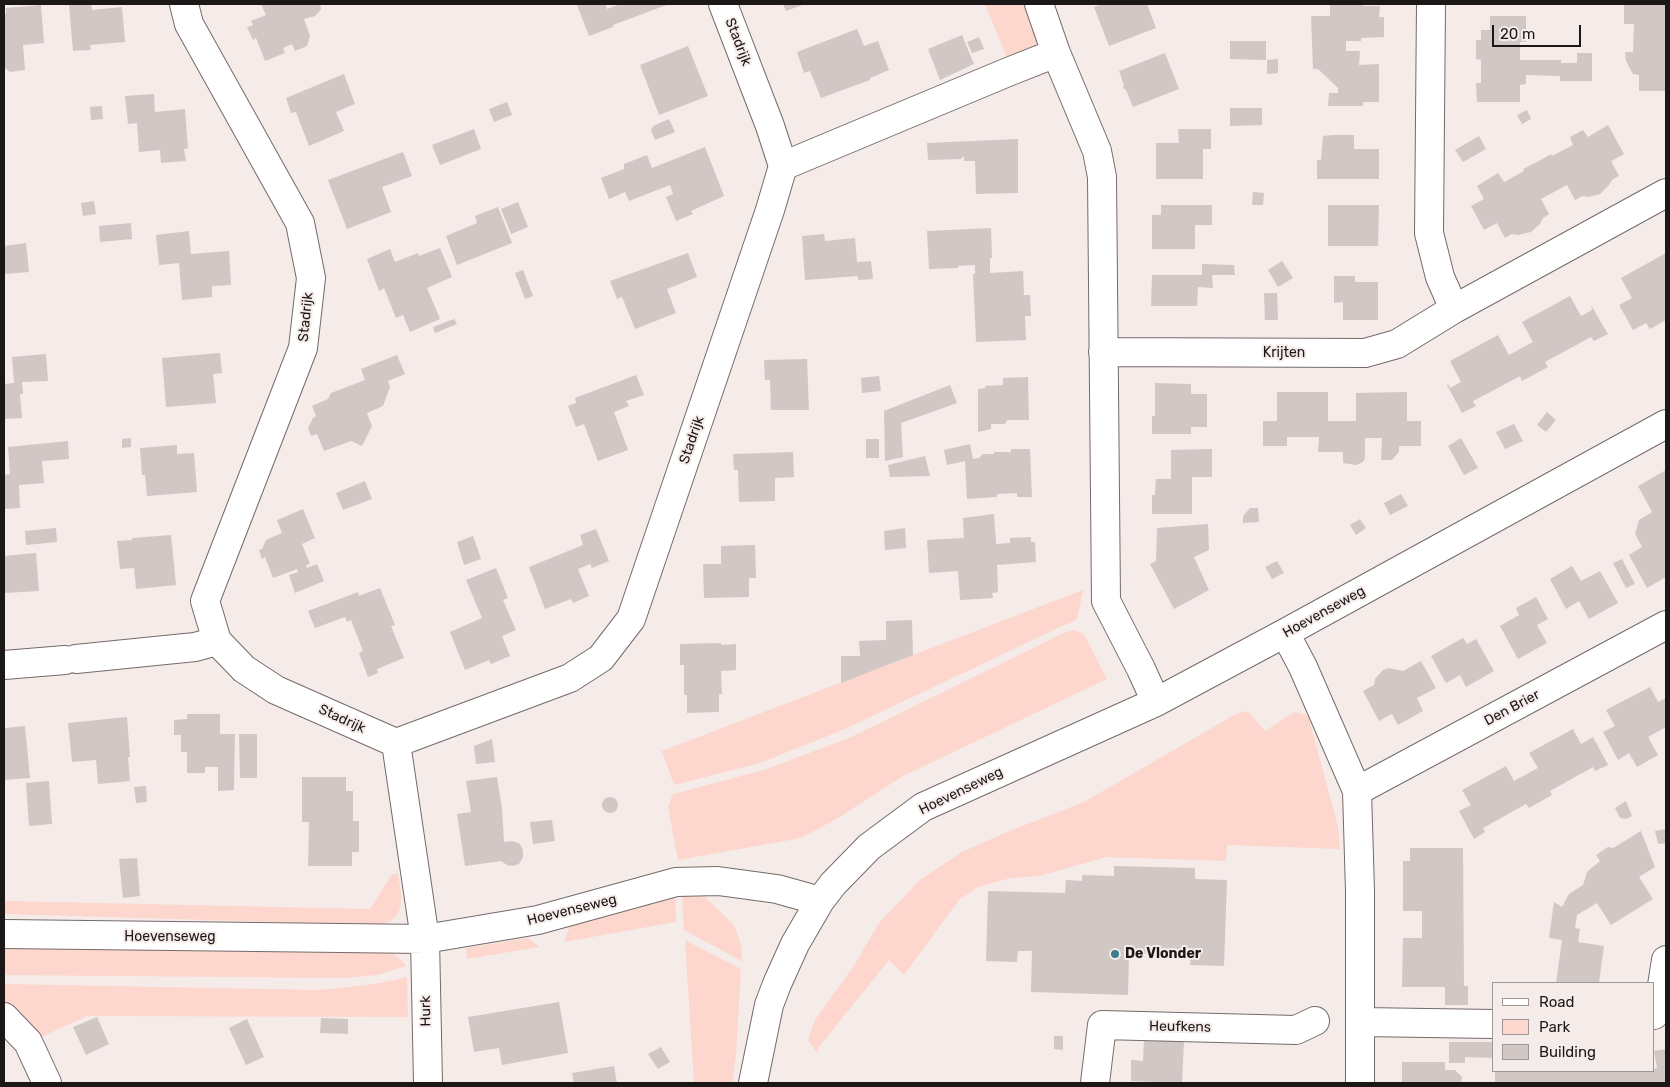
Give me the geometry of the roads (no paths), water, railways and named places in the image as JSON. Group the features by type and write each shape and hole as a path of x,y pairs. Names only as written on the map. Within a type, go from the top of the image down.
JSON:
{"street":[{"name":"Stadrijk","path":"184,4 189,24 300,223 311,278 303,348 205,601 217,641 244,669 276,690 396,743 570,678 601,658 631,618 770,210 783,166 770,126 723,4"},
{"path":"1039,4 1056,54 1097,151 1102,178 1106,601 1142,669 1156,702"},
{"path":"1431,4 1429,233 1440,277 1454,309"},
{"path":"783,166 1008,72 1056,54"},
{"name":"Krijten","path":"1103,352 1365,353 1398,344 1454,309 1666,193"},
{"name":"Hoevenseweg","path":"4,934 425,938 538,920 676,882 718,881 777,889 820,901 833,884 869,847 923,808 1156,702 1666,424"},
{"name":"Den Brier","path":"1357,791 1666,625"},
{"path":"1285,633 1303,667 1357,791 1360,891 1360,1083"},
{"path":"4,665 196,647 217,641"},
{"path":"396,743 425,938"},
{"path":"753,1083 769,1005 795,944 820,901"},
{"name":"Hurk","path":"425,938 428,1083"},
{"path":"1655,1014 1658,1011 1666,960"},
{"path":"4,1017 28,1042 46,1083"},
{"name":"Heufkens","path":"1095,1083 1102,1026 1296,1030 1315,1021"},
{"path":"1361,1022 1492,1024"}],"place":[{"name":"De Vlonder","path":"1115,954"}]}
